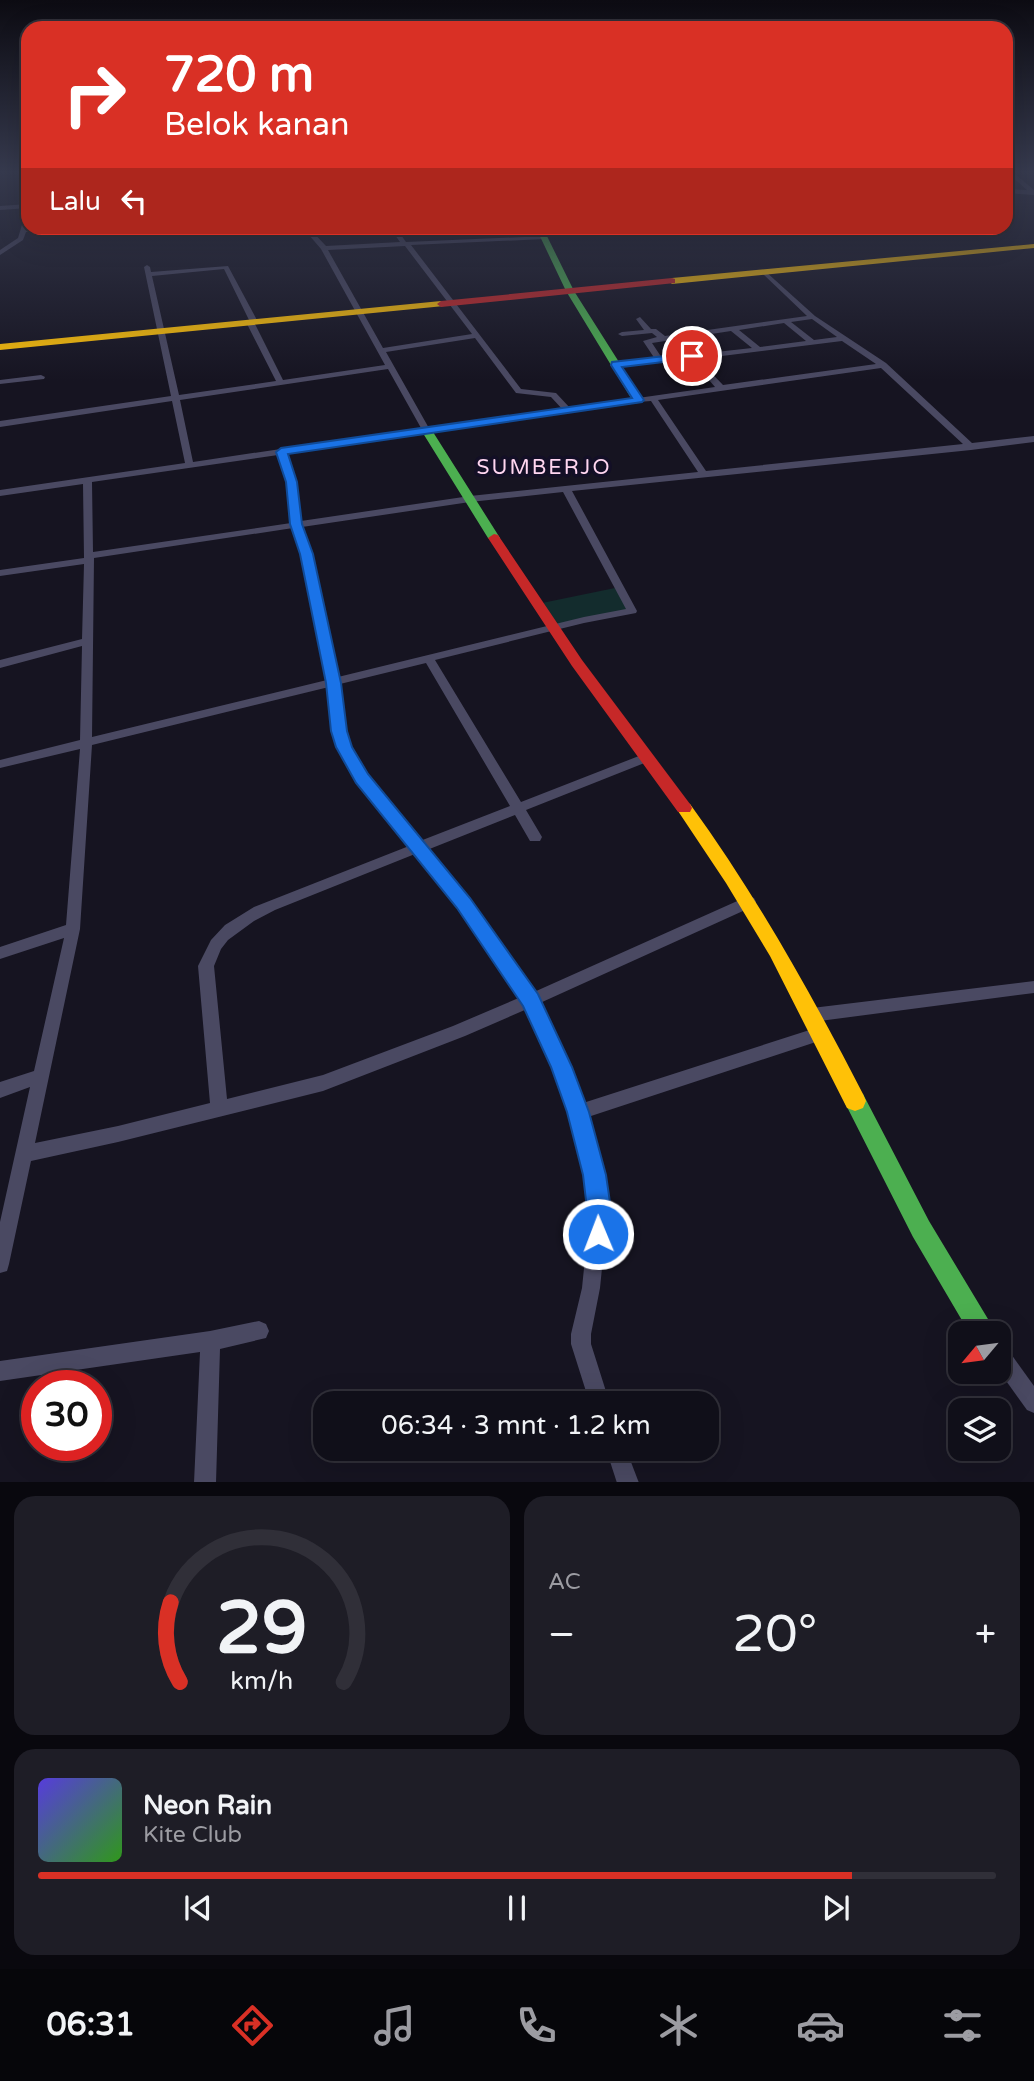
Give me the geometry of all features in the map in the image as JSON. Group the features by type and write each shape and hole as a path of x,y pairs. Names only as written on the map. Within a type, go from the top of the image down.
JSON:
{"street":[{"path":"0,253 17,242"},
{"path":"319,242 426,430 470,499 576,661 749,902 822,1033 940,1267 976,1321"},
{"path":"404,242 519,391 553,395 567,409"},
{"path":"324,248 432,242"},
{"path":"547,242 570,291 616,365 646,399 704,475"},
{"path":"0,347 1034,246"},
{"path":"190,466 148,271 226,267 281,383"},
{"path":"765,273 813,317 883,365 971,447"},
{"path":"659,359 646,342 813,317"},
{"path":"640,319 649,331"},
{"path":"785,321 813,343"},
{"path":"732,328 758,350"},
{"path":"622,334 649,331 659,333 663,338"},
{"path":"382,350 476,336"},
{"path":"616,365 845,338"},
{"path":"692,356 721,388"},
{"path":"0,493 883,365"},
{"path":"0,424 390,366"},
{"path":"0,382 41,377"},
{"path":"0,573 296,524 470,499 1034,439"},
{"path":"281,452 292,482 296,524 306,554 334,683 339,731 348,755 364,781 463,903 531,1000 578,1112 594,1175 599,1209 589,1297 581,1334 596,1391"},
{"path":"1,1261 73,929 86,744 87,481"},
{"path":"0,764 584,620 632,611 568,490"},
{"path":"0,664 87,641"},
{"path":"429,659 535,837"},
{"path":"219,1108 206,966 211,949 233,925 261,910 648,758"},
{"path":"23,1154 323,1083 459,1031 749,902"},
{"path":"0,953 73,929"},
{"path":"812,1015 1034,987"},
{"path":"578,1112 822,1033"},
{"path":"0,1090 40,1076"},
{"path":"0,1371 210,1341 259,1331"},
{"path":"205,1482 210,1341"},
{"path":"1012,1372 1034,1403"},
{"path":"620,1461 628,1482"}],"green space":[{"path":"615,588 629,609 558,626 542,603"}],"traffic: fast":[{"path":"494,538 426,430 638,400 570,291 546,242"},
{"path":"855,1101 921,1229 977,1321"}],"traffic: slow":[{"path":"672,281 1034,246"},
{"path":"0,347 441,304"},
{"path":"684,808 755,914 817,1025 855,1101"}],"traffic: jam":[{"path":"441,304 672,281"},
{"path":"494,538 577,663 684,808"}],"district":[{"name":"SUMBERJO","path":"544,467"}],"route":[{"path":"598,1234 599,1209 594,1175 578,1112 531,1000 463,903 362,779 344,747 339,731 334,683 306,554 296,524 292,482 281,452 638,400 616,365 692,356"}]}
